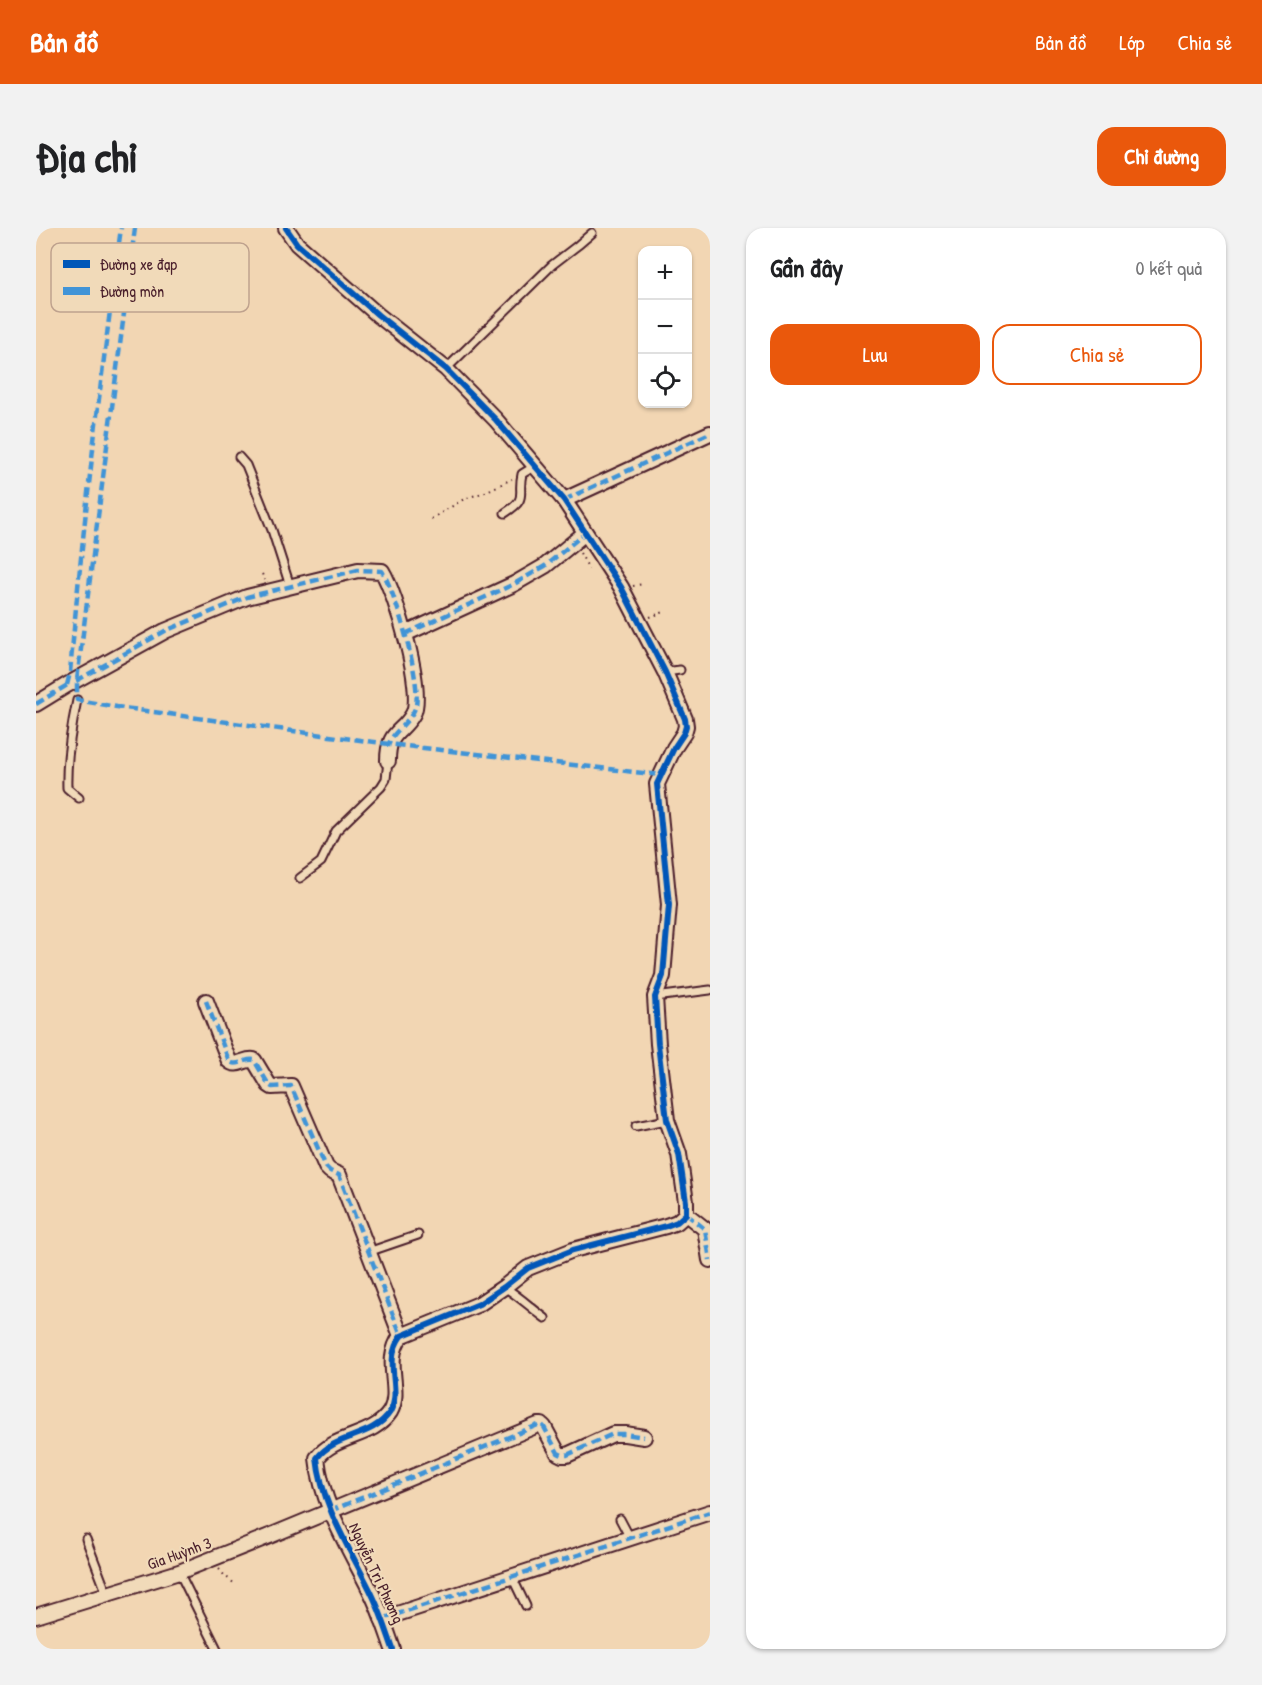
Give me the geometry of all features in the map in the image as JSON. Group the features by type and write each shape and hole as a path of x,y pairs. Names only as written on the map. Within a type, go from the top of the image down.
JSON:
{"street":[{"path":"206,1001 232,1064 254,1060 269,1085 272,1087 291,1086 326,1167 339,1176 400,1336 479,1304 528,1268 573,1250 666,1226 677,1222 686,1214 679,1154 667,1120 658,1044 656,997 663,976 669,905 657,784 674,748 684,733 685,719 665,672 621,587 564,500 496,420 446,369 378,315 297,244 286,228"},
{"path":"564,500 710,433"},
{"path":"405,634 514,584 545,566 585,533"},
{"path":"36,704 165,631 247,597 358,570 382,572 393,593 405,634 417,693 413,714 390,740 388,756"},
{"path":"686,1214 705,1229 710,1260"},
{"name":"Nguyễn Tri Phương","path":"393,1649 375,1599 330,1511 317,1458 324,1449 364,1432 390,1411 394,1394 392,1357 394,1345 400,1336"},
{"name":"Gia Huỳnh 3","path":"36,1616 179,1572 538,1425 544,1426 558,1453 562,1455 567,1455 613,1434 644,1437"},
{"path":"382,1619 710,1512"}],"lane":[{"path":"446,369 552,265 592,233"},
{"path":"239,457 246,465 272,531 290,586"},
{"path":"505,513 520,501 522,474 535,466"},
{"path":"665,672 680,670"},
{"path":"76,699 66,775 67,788 79,798"},
{"path":"300,878 321,862 336,831 381,787 386,779 388,756"},
{"path":"656,997 710,990"},
{"path":"636,1126 667,1120"},
{"path":"368,1252 418,1235"},
{"path":"504,1287 545,1318"},
{"path":"620,1519 630,1538"},
{"path":"86,1539 108,1594"},
{"path":"179,1572 217,1649"},
{"path":"512,1577 526,1606"}],"path":[{"path":"431,519 464,499 485,492 522,474"},
{"path":"574,543 589,569"},
{"path":"215,1557 219,1570 236,1586"}],"marked path":[{"path":"119,243 121,228"},
{"path":"133,243 135,228"},
{"path":"67,685 110,312"},
{"path":"124,312 77,680 77,700 389,744 661,775"},
{"path":"564,500 710,433"},
{"path":"405,634 514,584 545,566 585,533"},
{"path":"76,681 165,631 247,597 358,570 382,571 394,598 406,637 417,693 414,711 393,736 388,747"},
{"path":"36,704 69,684"},
{"path":"206,1001 229,1061 235,1064 254,1060 269,1085 272,1087 291,1086 326,1167 339,1175 401,1336"},
{"path":"686,1214 705,1229 710,1260"},
{"path":"330,1511 538,1425 544,1427 558,1453 562,1455 567,1455 613,1434 644,1437"},
{"path":"382,1619 710,1512"}],"cycle path":[{"path":"286,228 297,244 378,315 446,369 496,420 564,500 621,587 665,672 686,726 657,784 669,905 663,976 655,997 667,1120 679,1154 686,1214 677,1222 666,1226 573,1250 528,1268 479,1304 401,1336 393,1356 395,1394 390,1412 374,1427 334,1444 317,1458 331,1512 376,1602 393,1649"}]}
